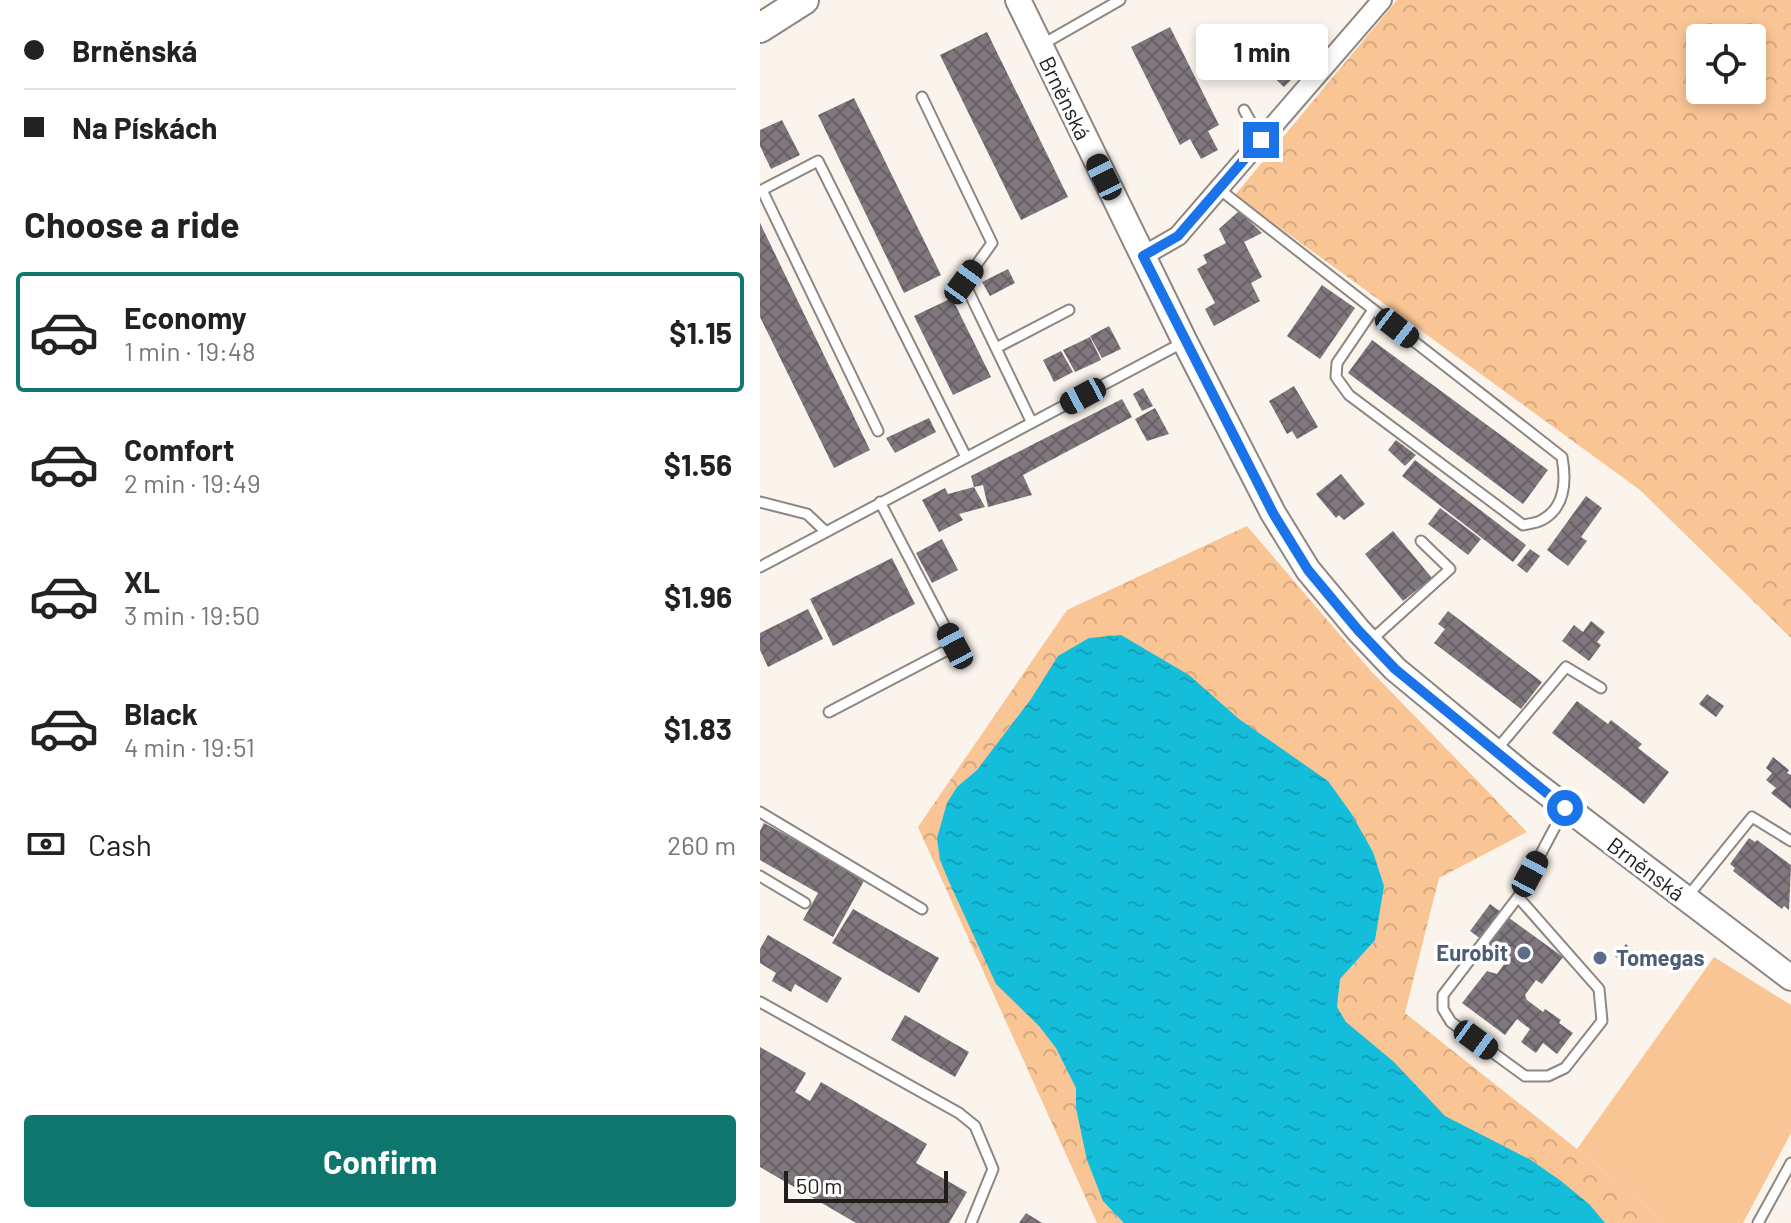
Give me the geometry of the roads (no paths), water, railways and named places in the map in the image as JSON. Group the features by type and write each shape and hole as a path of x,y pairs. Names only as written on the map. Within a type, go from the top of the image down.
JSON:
{"main road":[{"path":"760,28 804,0"},
{"name":"Brněnská","path":"1018,0 1185,342 1294,550 1325,591 1395,669 1565,808 1791,978"}],"street":[{"path":"1143,256 1178,236 1382,0"}],"lane":[{"path":"1040,46 1120,0"},
{"path":"922,97 992,243 964,282 1032,423"},
{"path":"1244,110 1261,140"},
{"path":"878,431 762,190 818,161 966,457"},
{"path":"1219,189 1562,457 1566,481 1558,506 1542,520 1523,525 1349,395 1336,377 1337,363 1373,310"},
{"path":"996,348 1069,310"},
{"path":"760,567 1185,342"},
{"path":"760,502 807,514 826,532"},
{"path":"829,712 955,646 880,502"},
{"path":"1369,642 1450,569 1421,541"},
{"path":"1495,752 1566,667 1601,688"},
{"path":"1518,897 1599,989 1602,1005 1602,1021 1565,1068 1548,1076 1525,1076 1451,1022 1443,1009 1443,995 1518,897 1565,808"},
{"path":"760,812 922,909"},
{"path":"1686,899 1752,817 1791,841"},
{"path":"760,876 805,903"},
{"path":"760,1002 959,1113 975,1126 993,1169 971,1223"},
{"path":"1758,1223 1791,1163"}],"water":[{"path":"1121,635 1189,675 1239,719 1328,781 1351,813 1373,852 1384,886 1375,940 1340,979 1337,1007 1346,1022 1394,1062 1445,1116 1531,1160 1589,1204 1605,1223 1124,1223 1103,1201 1087,1160 1076,1108 1076,1088 1056,1048 1039,1026 996,984 940,860 937,838 947,803 957,787 977,770 1031,699 1058,656 1089,638"}],"place":[{"name":"Eurobit","path":"1524,953"},
{"name":"Tomegas","path":"1600,958"}]}
